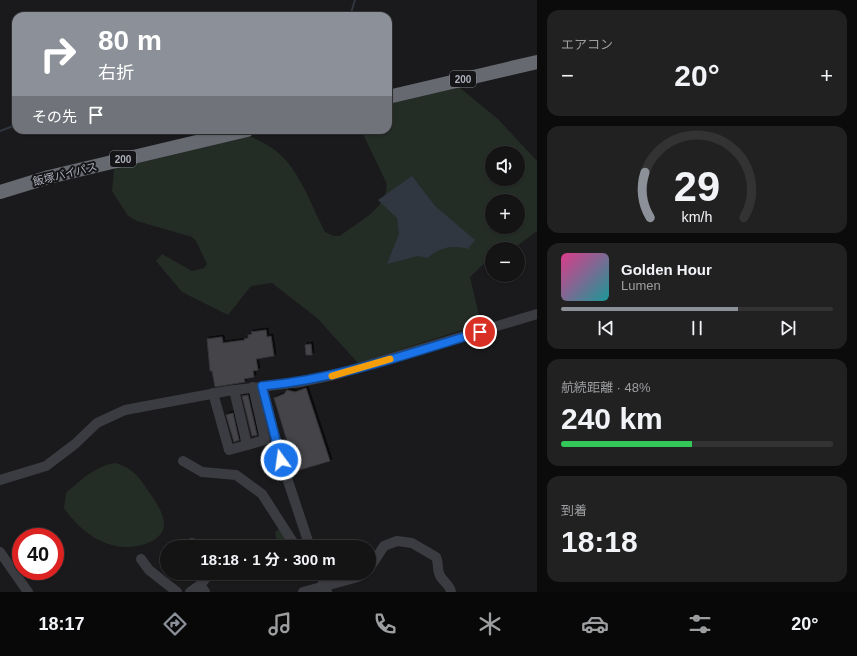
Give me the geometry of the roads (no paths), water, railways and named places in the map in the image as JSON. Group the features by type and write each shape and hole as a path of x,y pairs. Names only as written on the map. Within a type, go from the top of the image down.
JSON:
{"highway":[{"name":"200","path":"392,86 537,53"},
{"name":"200","path":"392,96 537,62"},
{"name":"200","path":"0,182 193,134"},
{"name":"飯塚バイパス","path":"0,192 49,177 230,134"}],"street":[{"path":"0,480 46,466 75,444 97,423 125,410 213,393 301,382 338,374 537,314"},
{"path":"213,393 229,450 264,440 258,387"},
{"path":"258,387 308,540"},
{"path":"234,390 247,445"},
{"path":"183,461 202,472 236,475 262,494 292,540"},
{"path":"376,558 384,546 397,541 412,543 436,557 438,561 438,573 450,588 451,592"},
{"path":"0,552 28,592"},
{"path":"141,559 149,570 177,592"},
{"path":"303,592 326,589 348,580"},
{"path":"190,592 203,588"}],"waterway":[{"path":"351,12 355,0"},
{"path":"0,131 12,126"}]}
